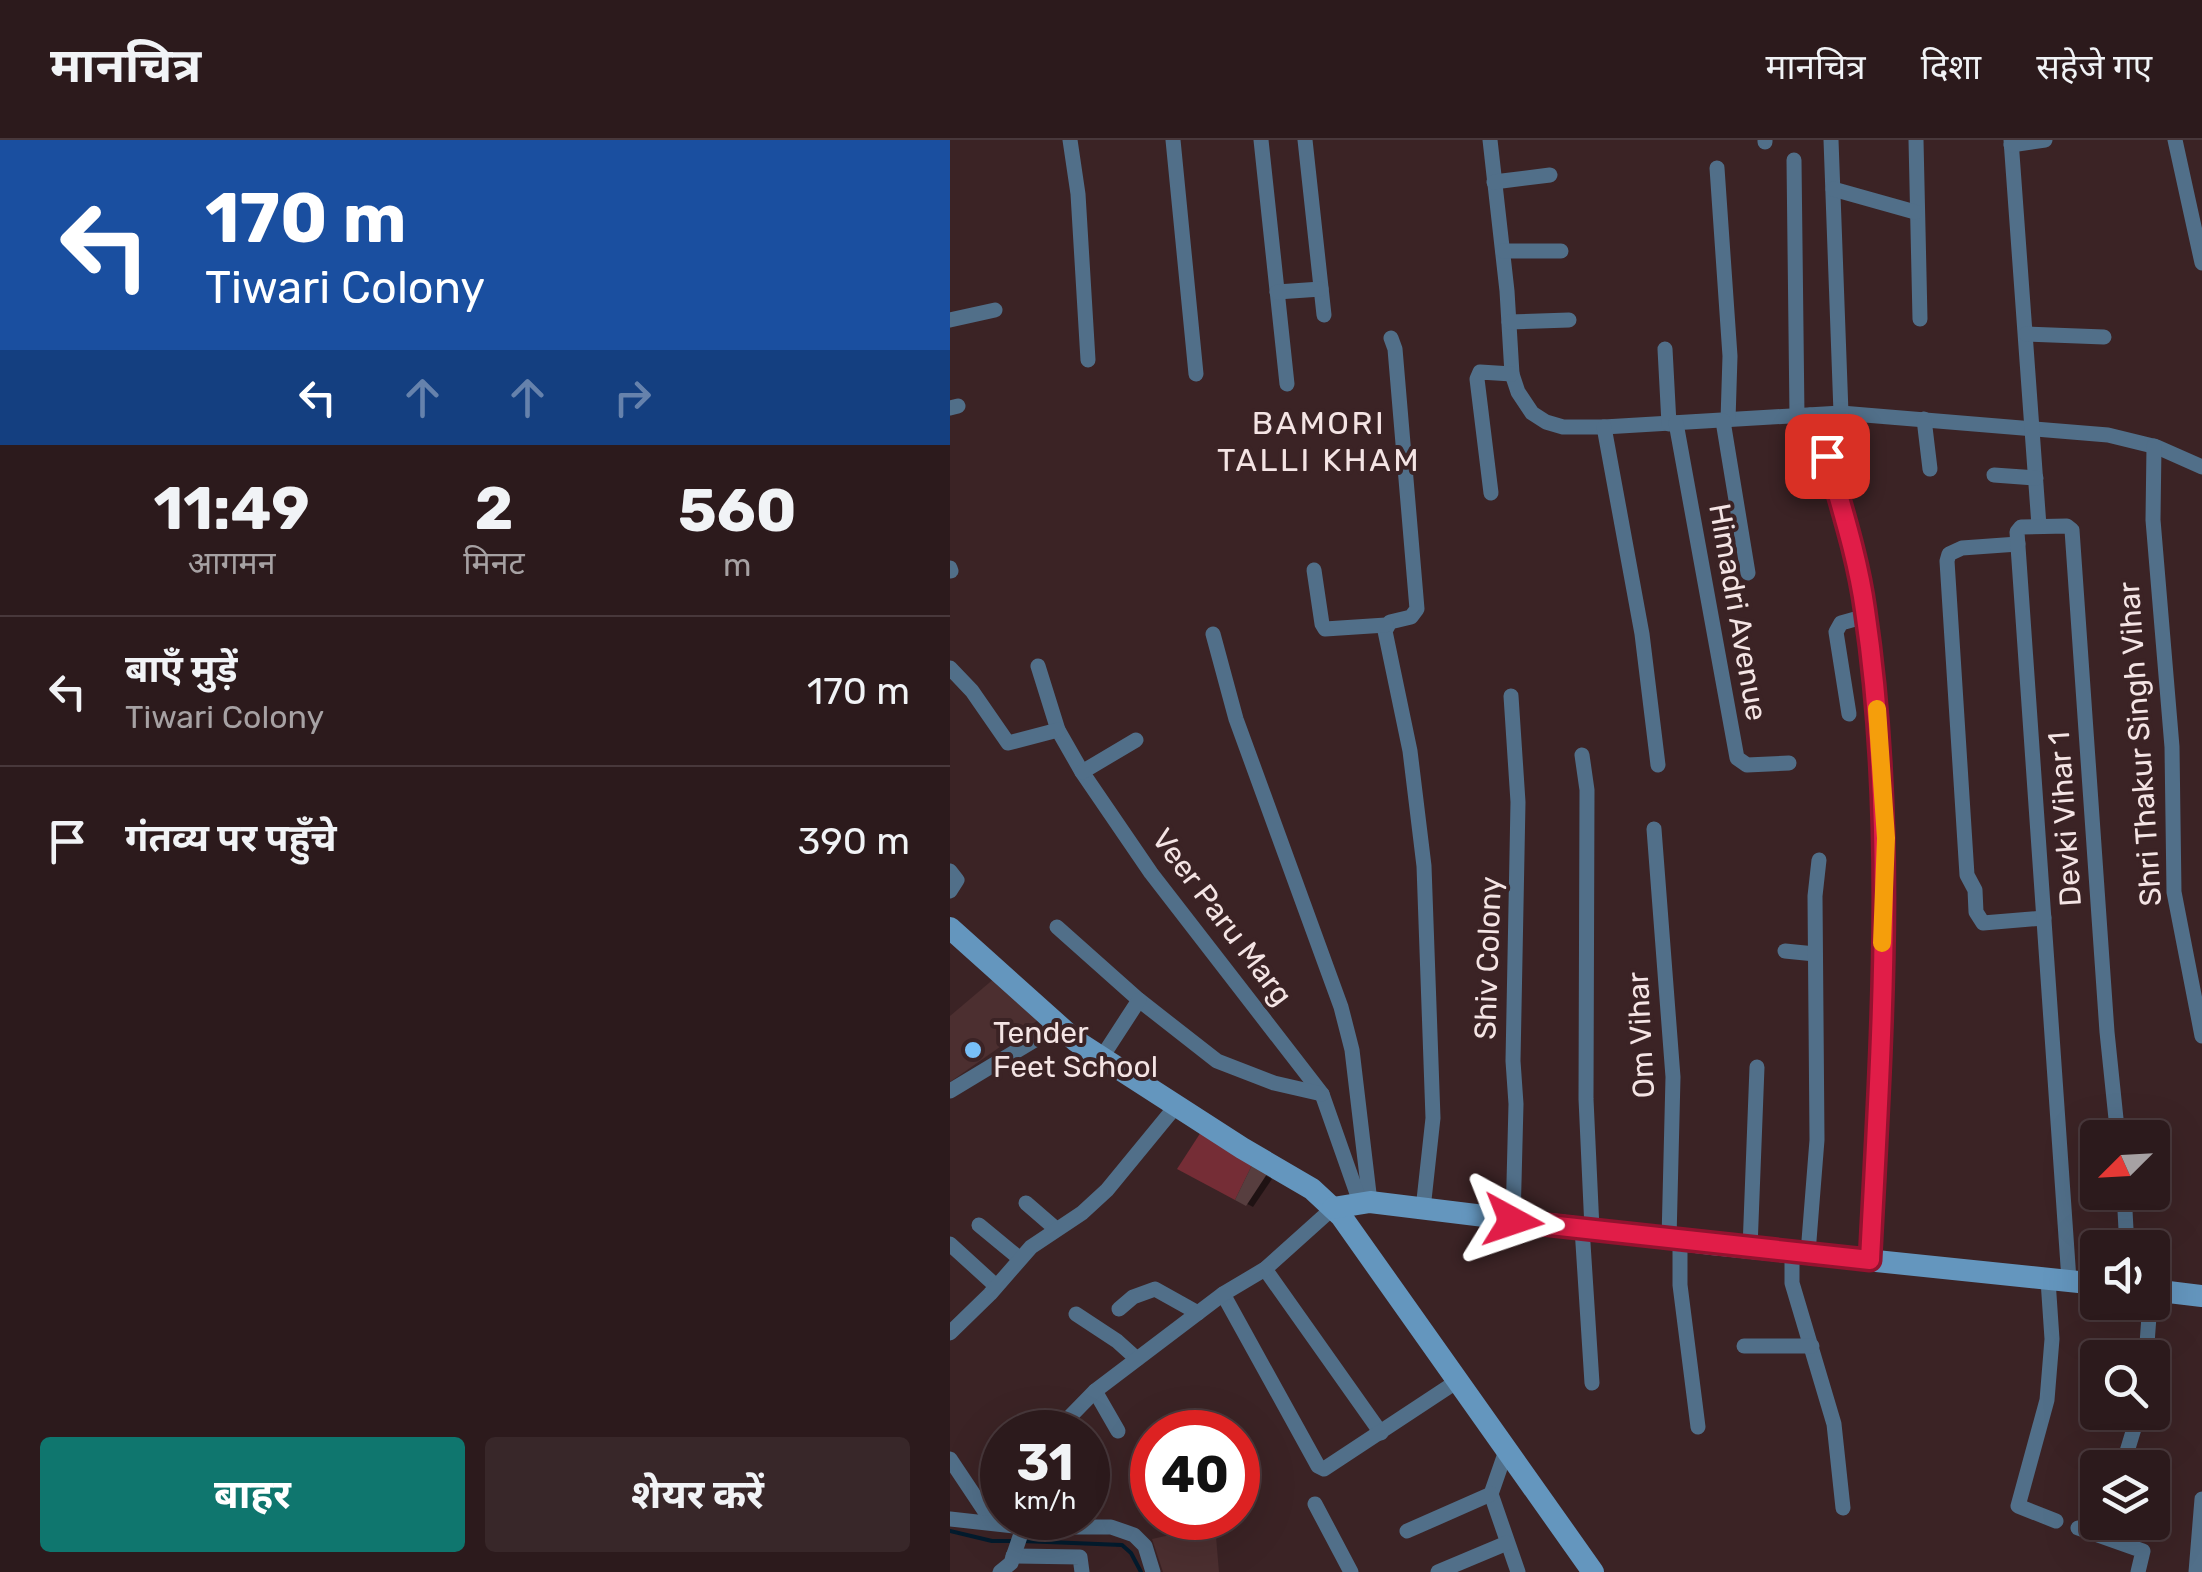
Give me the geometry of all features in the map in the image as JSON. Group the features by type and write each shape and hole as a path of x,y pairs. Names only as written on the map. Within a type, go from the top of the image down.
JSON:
{"street":[{"path":"1070,140 1078,194 1088,360"},
{"path":"1173,140 1196,374"},
{"path":"1261,140 1287,384"},
{"path":"1305,140 1324,315"},
{"path":"1490,140 1512,374 1532,413 1546,422 1564,427 1604,427 1841,413 2108,435 2154,446 2202,467"},
{"path":"1831,140 1841,413"},
{"path":"1916,140 1920,319"},
{"path":"2044,140 2011,143 2039,526 2018,529 2018,544 2044,918 2058,1280 2047,1400 2018,1506 2056,1521"},
{"path":"2175,140 2202,262"},
{"path":"1794,160 1803,416 1827,456 1843,511 1866,616 1880,742 1886,838 1870,1260"},
{"path":"1717,168 1728,320 1726,420 1748,573"},
{"path":"1494,182 1550,175"},
{"path":"1833,189 1916,212"},
{"path":"1502,251 1561,251"},
{"path":"1277,292 1321,288"},
{"path":"950,320 995,310"},
{"path":"1508,322 1569,320"},
{"path":"2026,334 2104,337"},
{"path":"1314,570 1325,629 1386,625 1412,617 1417,608 1391,338"},
{"path":"1665,349 1672,424"},
{"path":"1491,493 1478,379 1480,372 1486,370 1512,374"},
{"path":"1924,419 1930,469"},
{"name":"Himadri Avenue","path":"1672,424 1737,758 1747,765 1788,764"},
{"path":"1604,427 1642,634 1658,766"},
{"name":"Shri Thakur Singh Vihar","path":"2154,446 2154,538 2172,747 2174,892 2202,1036"},
{"path":"1994,475 2036,478"},
{"name":"Devki Vihar 1","path":"2039,526 2067,526 2072,530 2106,1032 2116,1120"},
{"path":"2018,544 1962,548 1949,554 1947,561 1968,874 1975,890 1976,912 1983,923 2044,918"},
{"path":"1849,714 1836,632 1841,622 1866,616"},
{"path":"1386,625 1410,751 1424,866 1433,1118 1423,1209"},
{"path":"1214,634 1236,719 1352,1050 1365,1202"},
{"name":"Veer Paru Marg","path":"1038,666 1058,730 1082,772 1151,873 1322,1094 1365,1202"},
{"path":"950,668 972,691 1008,743 1058,730"},
{"name":"Shiv Colony","path":"1510,696 1518,802 1513,1221"},
{"path":"1082,772 1136,740"},
{"path":"1582,755 1587,790 1587,1228 1592,1383"},
{"name":"Om Vihar","path":"1654,828 1673,1077 1674,1240 1698,1427"},
{"path":"1819,860 1815,896 1817,1140 1792,1283 1834,1424 1843,1508"},
{"path":"950,871 958,880 950,891"},
{"path":"1057,926 1140,1000 1217,1061 1322,1094"},
{"path":"950,928 1058,1026 1176,1106 1312,1189 1348,1223 1592,1572"},
{"path":"1786,951 1815,954"},
{"path":"1102,1057 1140,1000"},
{"path":"950,1091 1058,1026"},
{"path":"1750,1248 1757,1067"},
{"path":"950,1334 1019,1258 1082,1214 1107,1190 1176,1106"},
{"path":"1076,1410 1095,1391 1223,1294 1265,1269 1333,1208 1365,1202 1674,1240 2080,1282"},
{"path":"1026,1203 1056,1229"},
{"path":"979,1225 1019,1258"},
{"path":"950,1244 996,1286"},
{"path":"1265,1269 1381,1433"},
{"path":"1119,1309 1133,1297 1154,1289 1198,1313"},
{"path":"2170,1292 2202,1296"},
{"path":"1223,1294 1318,1466 1331,1467 1458,1380"},
{"path":"1076,1314 1117,1341 1137,1360"},
{"path":"1744,1346 1812,1346"},
{"path":"1095,1391 1118,1432"},
{"path":"1507,1448 1491,1494 1518,1572"},
{"path":"950,1459 980,1504"},
{"path":"1407,1530 1491,1494"},
{"path":"1314,1504 1351,1572"},
{"path":"2196,1572 2201,1509"},
{"path":"950,1518 980,1521"},
{"path":"1015,1549 1111,1526 1134,1536 1145,1546 1152,1572"},
{"path":"2121,1540 2143,1552 2138,1572"},
{"path":"1438,1572 1507,1543"},
{"path":"1015,1549 1080,1558 1082,1572"}],"shaded area":[{"name":"Tender Feet School","path":"996,977 1041,1018 950,1082 950,1016"},
{"path":"1201,1132 1252,1165 1235,1200 1177,1169"},
{"path":"1152,1540 1216,1540 1219,1572 1163,1572"}],"building":[{"path":"1252,1165 1267,1174 1246,1206 1235,1200"}],"waterway":[{"path":"950,1531 992,1541 1014,1541"},
{"path":"1023,1541 1122,1545 1141,1572"}],"slow traffic":[{"path":"1877,709 1886,838 1882,943"}],"place":[{"name":"Tender Feet School","path":"973,1050"}],"district":[{"name":"BAMORI TALLI KHAM","path":"1319,442"}],"route":[{"path":"1513,1221 1870,1260 1886,838 1865,608 1827,456"}]}
